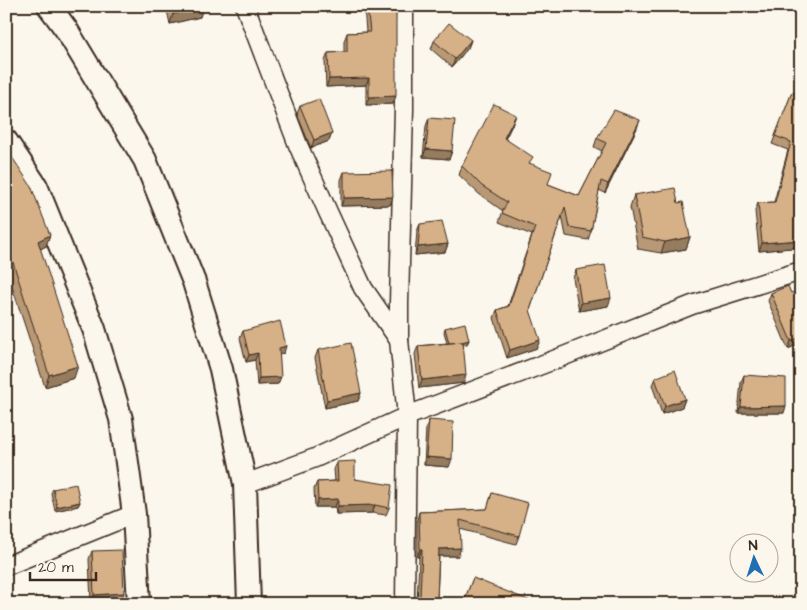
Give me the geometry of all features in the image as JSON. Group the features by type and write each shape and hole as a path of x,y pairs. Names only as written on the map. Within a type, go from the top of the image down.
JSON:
{"street":[{"path":"49,6 66,29 145,160 194,282 221,369 245,484 249,604"},
{"path":"245,6 298,145 328,212 364,288 400,340"},
{"path":"404,6 400,340 407,416 405,604"},
{"path":"6,141 36,186 94,330 121,419 134,514 139,604"},
{"path":"245,484 315,458 407,416 692,305 801,271"},
{"path":"6,566 134,514"}],"building":[{"path":"172,6 203,6 203,7 173,14"},
{"path":"367,6 396,6 396,96 369,97 369,78 329,79 328,53 347,52 347,33 370,32"},
{"path":"449,23 471,40 455,59 434,41"},
{"path":"801,89 801,240 762,243 758,203 775,202 791,142 775,136 792,92 799,95"},
{"path":"319,99 332,133 314,140 300,106"},
{"path":"494,104 516,115 504,138 533,157 529,163 552,172 548,184 579,196 606,143 597,138 614,110 640,120 608,184 601,181 591,231 569,227 565,207 530,310 540,340 510,350 497,310 509,306 535,227 502,213 507,202 482,186 462,166"},
{"path":"429,118 455,120 452,151 426,149"},
{"path":"6,148 31,186 50,235 38,241 78,366 49,375 11,256 6,258"},
{"path":"392,171 393,197 344,198 344,172"},
{"path":"675,188 678,203 683,202 690,237 665,242 642,237 634,195"},
{"path":"442,221 448,244 418,247 420,224"},
{"path":"605,265 611,298 581,303 576,270"},
{"path":"788,286 791,293 801,290 801,337 791,341 771,293"},
{"path":"280,321 286,346 279,348 281,377 259,378 258,353 249,355 243,331"},
{"path":"465,323 469,340 449,343 445,328"},
{"path":"463,342 466,375 422,380 418,346"},
{"path":"351,343 361,393 327,400 318,350"},
{"path":"675,370 685,399 665,406 655,378"},
{"path":"744,375 786,378 786,406 741,407"},
{"path":"429,420 453,422 452,459 426,457"},
{"path":"355,461 355,479 392,485 389,508 375,505 338,506 338,499 318,500 317,482 338,481 337,462"},
{"path":"76,484 80,502 57,507 53,489"},
{"path":"492,493 528,503 519,536 460,520 461,548 439,549 437,599 420,598 422,549 420,549 419,512 487,509"},
{"path":"122,550 124,593 94,595 92,551"},
{"path":"473,578 533,602 532,604 472,604 464,601"}]}
